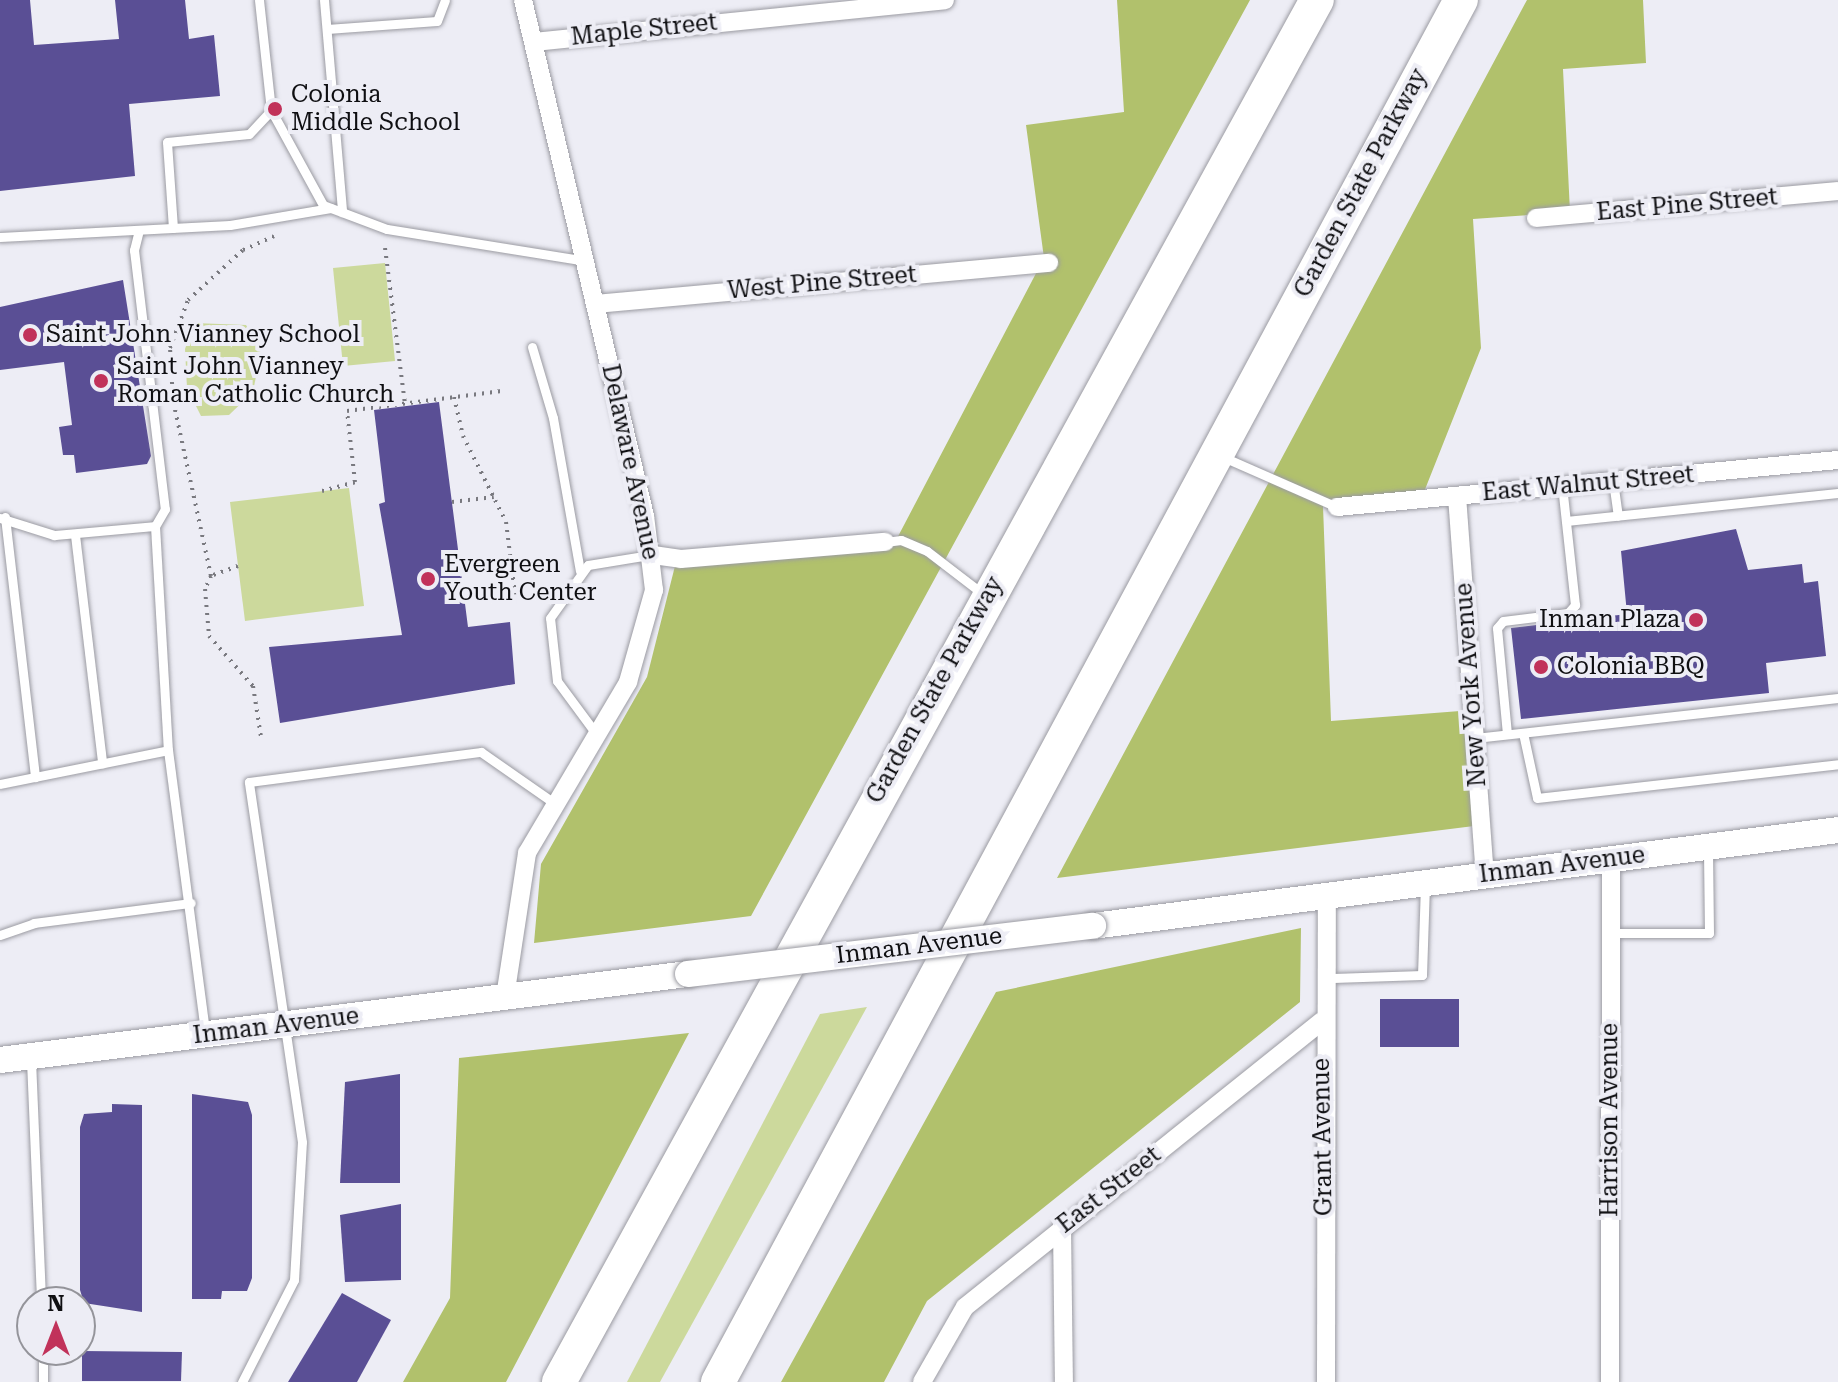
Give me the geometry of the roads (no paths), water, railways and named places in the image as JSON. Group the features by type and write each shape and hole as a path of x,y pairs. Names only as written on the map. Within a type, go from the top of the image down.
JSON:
{"highway":[{"name":"Garden State Parkway","path":"559,1382 985,597 1317,0"},
{"name":"Garden State Parkway","path":"718,1382 1461,0"}],"main road":[{"name":"Inman Avenue","path":"0,1060 1093,926 1327,893 1838,830"}],"street":[{"name":"Delaware Avenue","path":"505,997 527,853 600,739 642,638 654,590 653,555 523,0"},
{"name":"Maple Street","path":"534,42 945,0"},
{"name":"East Pine Street","path":"1536,218 1838,191"},
{"name":"West Pine Street","path":"596,304 1049,263"},
{"name":"East Walnut Street","path":"1337,507 1838,460"},
{"name":"New York Avenue","path":"1457,496 1485,875"},
{"path":"653,555 681,559 885,542"},
{"name":"Harrison Avenue","path":"1610,1382 1611,859"},
{"name":"Grant Avenue","path":"1326,1382 1322,1021 1333,978 1327,893"},
{"name":"East Street","path":"922,1382 965,1307 1062,1226 1322,1021"},
{"path":"1062,1226 1064,1382"}],"lane":[{"path":"259,0 271,110 331,208"},
{"path":"324,0 342,212"},
{"path":"327,29 437,21 445,0"},
{"path":"173,228 167,142 249,134 271,110"},
{"path":"0,237 173,228 331,208 387,229 586,261"},
{"path":"139,230 134,250 165,509 155,526 168,750 191,903 206,1035"},
{"path":"532,347 553,418 580,571"},
{"path":"1217,454 1337,507"},
{"path":"1613,481 1618,516"},
{"path":"1507,734 1497,628 1503,621 1568,613 1575,605 1562,486"},
{"path":"1566,521 1838,493"},
{"path":"35,777 3,518 75,535 155,526"},
{"path":"75,535 102,763"},
{"path":"885,542 901,540 927,551 985,597"},
{"path":"600,739 557,681 549,652 550,618 580,571 628,554 653,555"},
{"path":"1475,738 1838,698"},
{"path":"1523,733 1537,798 1838,764"},
{"path":"0,784 168,750"},
{"path":"242,1382 294,1280 302,1142 249,782 481,752 557,805"},
{"path":"1611,933 1709,933 1708,846"},
{"path":"1333,978 1422,975 1425,883"},
{"path":"0,935 34,923 191,903"},
{"path":"30,1056 40,1286"}],"place":[{"name":"Colonia Middle School","path":"275,109"},
{"name":"Saint John Vianney School","path":"30,335"},
{"name":"Saint John Vianney Roman Catholic Church","path":"101,381"},
{"name":"Evergreen Youth Center","path":"428,579"},
{"name":"Inman Plaza","path":"1696,620"},
{"name":"Colonia BBQ","path":"1541,667"}]}
